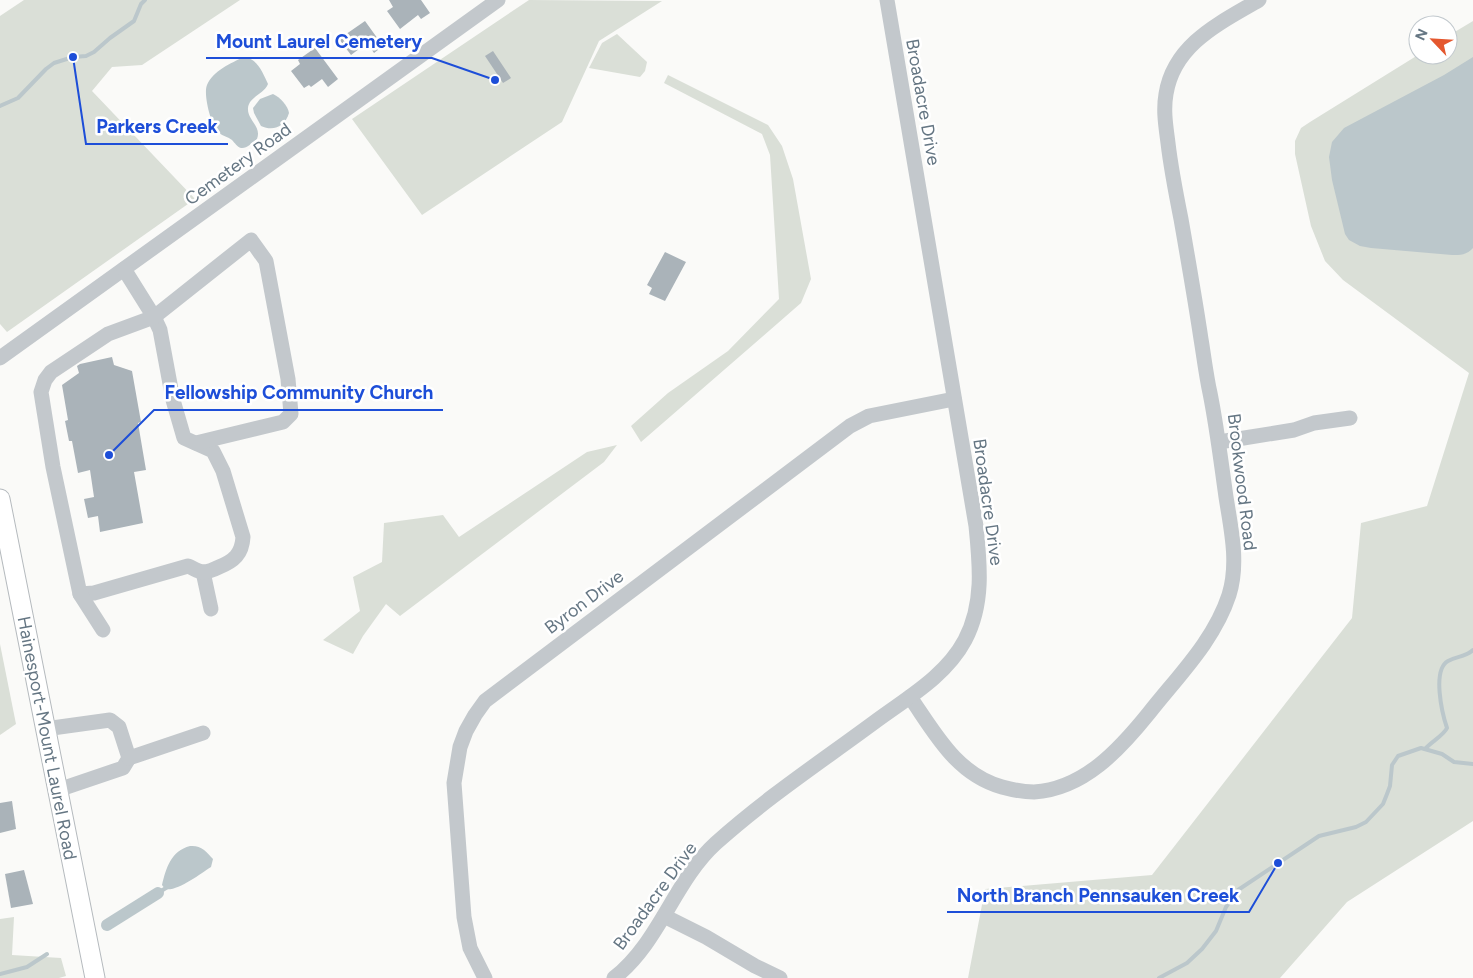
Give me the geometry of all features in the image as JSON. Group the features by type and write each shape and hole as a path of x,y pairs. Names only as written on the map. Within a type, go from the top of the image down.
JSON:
{"main road":[{"name":"Hainesport-Mount Laurel Road","path":"0,499 94,978"}],"street":[{"name":"Cemetery Road","path":"0,358 498,0"},
{"name":"Broadacre Drive","path":"614,978 647,943 689,874 716,843 763,803 926,685 954,657 965,640 978,604 980,584 978,545 887,0"},
{"name":"Brookwood Road","path":"910,697 946,750 967,770 997,785 1029,792 1047,791 1063,786 1094,769 1120,745 1146,716 1216,626 1230,591 1234,555 1219,442 1170,163 1164,109 1170,78 1176,64 1185,51 1207,31 1259,0"},
{"path":"103,630 80,594 53,467 42,392 45,380 51,372 108,334 154,317 251,240 266,260 288,379 292,414 283,422 196,443"},
{"path":"80,594 94,593 188,566 203,572 210,571 229,563 238,555 243,545 243,537 213,451 184,438 173,400 160,330 124,269"},
{"name":"Byron Drive","path":"485,978 470,948 464,917 454,783 460,747 466,731 485,701 850,426 869,416 954,399"},
{"path":"1219,442 1294,430 1314,423 1350,418"},
{"path":"203,572 211,609"},
{"path":"45,729 110,720 119,728 129,758"},
{"path":"58,790 123,768 129,758 203,734"},
{"path":"664,916 780,978"}],"shaded area":[{"path":"24,0 240,0 142,65 112,67 92,91 195,199 7,332 0,324 0,16"},
{"path":"529,0 662,1 599,41 562,122 422,215 352,119"},
{"path":"1473,21 1473,821 1347,902 1280,978 968,978 985,889 1152,875 1352,618 1361,523 1427,506 1469,373 1343,280 1325,261 1311,226 1295,154 1295,141 1301,128 1408,61 1408,65 1458,65 1458,30"},
{"path":"617,34 647,62 645,71 640,77 589,68 602,43"},
{"path":"244,57 256,63 268,84 251,101 248,108 248,112 258,130 257,139 248,146 241,148 232,140 219,133 213,124 208,110 206,89 213,76 228,65"},
{"path":"1473,57 1473,248 1461,255 1452,255 1371,248 1360,246 1349,240 1345,234 1332,180 1329,157 1332,142 1344,128 1444,75"},
{"path":"668,75 768,125 782,146 793,179 811,279 801,303 641,442 631,426 668,393 728,351 779,299 770,155 762,134 664,83"},
{"path":"273,94 283,102 289,113 285,121 278,127 266,128 261,126 253,108 260,99"},
{"path":"617,445 604,462 400,616 386,604 363,636 353,654 323,640 360,611 353,577 382,562 384,523 443,515 459,537 587,452"},
{"path":"0,644 16,724 0,735"},
{"path":"190,846 203,849 208,853 213,859 211,867 176,888 165,889 162,885 170,861 178,852"},
{"path":"14,917 12,955 61,958 66,976 59,978 0,978 0,919"}],"building":[{"path":"389,0 421,0 430,13 421,19 418,15 400,29 387,11 393,7"},
{"path":"365,21 383,46 374,53 367,43 351,55 339,39"},
{"path":"315,48 338,79 328,87 322,79 311,87 309,85 304,88 291,71 300,64 298,60"},
{"path":"493,51 511,78 503,83 485,56"},
{"path":"665,252 686,262 665,301 649,294 652,288 647,285"},
{"path":"112,357 114,365 132,371 141,422 138,423 146,470 134,472 143,523 100,532 98,516 88,518 84,499 94,497 90,470 78,473 72,441 69,441 65,421 68,420 62,385 79,373 77,366 80,364"},
{"path":"12,801 16,829 0,833 0,803"},
{"path":"24,870 33,904 11,908 5,874"}],"waterway":[{"path":"0,106 18,98 54,63 73,57 86,56 94,52 134,21 141,4 145,0"},
{"path":"1425,749 1447,728 1439,682 1443,666 1448,661 1473,650"},
{"path":"1159,978 1187,963 1202,949 1216,931 1226,907 1238,890 1319,836 1356,827 1366,822 1383,804 1390,786 1392,765 1398,756 1421,748 1442,754 1454,762 1473,764"},
{"path":"158,893 169,886"},
{"path":"107,925 158,893"},
{"path":"0,974 27,967 47,954"}],"place":[{"name":"Parkers Creek","path":"73,57"},
{"name":"Mount Laurel Cemetery","path":"495,80"},
{"name":"Fellowship Community Church","path":"109,455"},
{"name":"North Branch Pennsauken Creek","path":"1278,863"}]}
